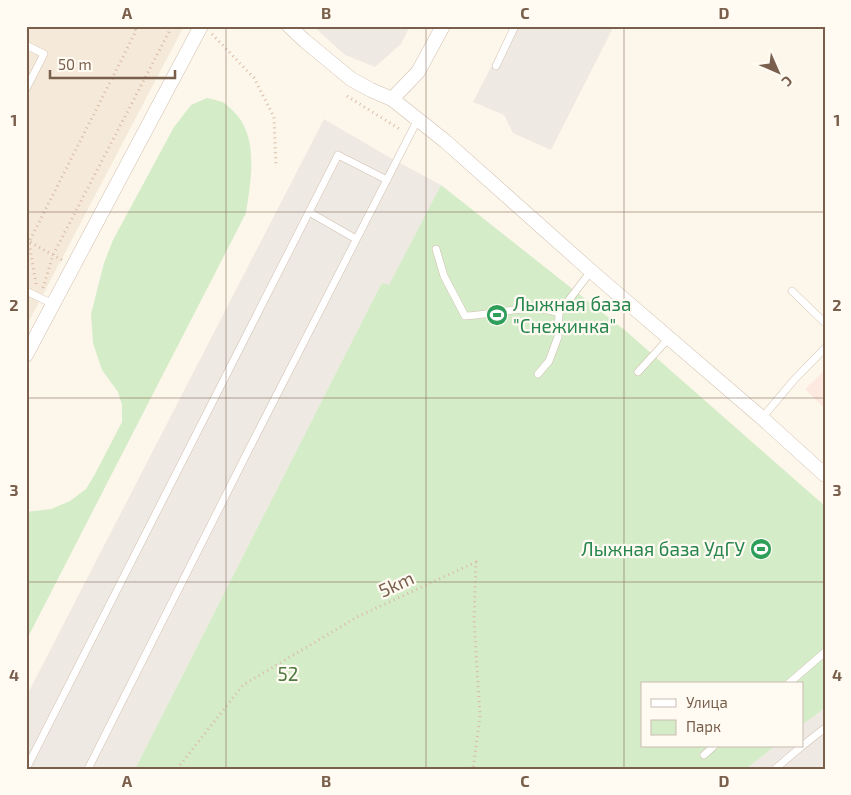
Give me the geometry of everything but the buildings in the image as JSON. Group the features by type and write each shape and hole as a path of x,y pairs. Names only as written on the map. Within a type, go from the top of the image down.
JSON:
{"street":[{"path":"289,26 351,79 392,99 445,141 591,272 762,418 825,475"},
{"path":"392,99 418,72 442,26"},
{"path":"26,355 73,266 206,30"}],"lane":[{"path":"496,66 515,26"},
{"path":"26,45 44,54 26,89"},
{"path":"88,769 418,119"},
{"path":"26,769 338,155 387,180"},
{"path":"309,212 356,239"},
{"path":"436,249 444,276 465,316 539,309 559,312"},
{"path":"538,374 549,361 558,337 559,312 591,272"},
{"path":"26,291 53,304"},
{"path":"792,291 825,323"},
{"path":"638,372 669,338"},
{"path":"762,418 794,380 825,348"},
{"path":"790,682 825,652"},
{"path":"804,744 825,728"},
{"path":"704,755 712,748"},
{"path":"774,769 800,748"}],"path":[{"path":"39,297 28,241 136,31 134,26"},
{"path":"39,297 53,255 172,26"},
{"path":"206,30 254,78 274,117 276,167"},
{"path":"28,241 73,266"},
{"name":"5km","path":"177,769 243,685 359,616 476,562 474,620 480,716 473,769"}],"shaded area":[{"path":"26,26 184,26 26,327"},
{"path":"313,26 410,26 401,44 375,67 345,55"},
{"path":"512,26 614,26 551,150 513,133 504,115 473,102"},
{"path":"324,119 441,185 389,286 382,283 374,298 135,769 26,769 26,697"},
{"path":"825,370 825,409 805,389"},
{"path":"825,708 825,769 746,769 772,748 804,748 804,724"}],"green space":[{"path":"207,98 223,102 227,105 240,119 246,131 250,144 251,172 246,213 26,641 26,512 51,509 70,501 86,489 122,422 122,405 118,392 102,370 93,343 91,314 104,263 113,240 174,127 191,105"},
{"name":"52","path":"441,185 627,332 825,506 825,708 804,724 804,682 641,682 641,748 772,748 746,769 135,769 374,298 382,283 389,285"}],"place":[{"name":"Лыжная база \"Снежинка\"","path":"497,315"},
{"name":"Лыжная база УдГУ","path":"761,549"}]}
